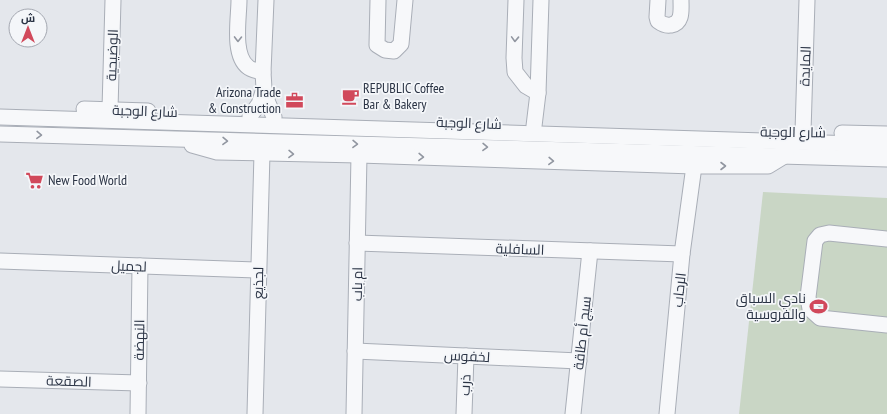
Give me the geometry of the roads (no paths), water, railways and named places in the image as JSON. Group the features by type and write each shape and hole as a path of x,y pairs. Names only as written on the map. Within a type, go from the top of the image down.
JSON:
{"street":[{"name":"الوضيحية","path":"110,109 113,0"},
{"path":"239,0 238,50 242,60 248,68 263,72"},
{"path":"266,0 263,72 264,90 274,117"},
{"path":"378,0 377,45 385,50 394,51 401,44 405,0"},
{"path":"516,0 515,72 526,86 538,93"},
{"path":"534,126 538,93 541,0"},
{"path":"658,0 657,17 661,23 668,25 679,22 681,16 681,0"},
{"name":"المايدة","path":"803,132 807,0"},
{"path":"250,116 259,104 264,90"},
{"name":"شارع الوجبة","path":"53,118 69,110 110,109 274,117 534,126 887,134"},
{"name":"شارع الوجبة","path":"0,117 887,145"},
{"name":"شارع الوجبة","path":"0,134 887,159"},
{"name":"شارع الوجبة","path":"170,139 217,152 694,166 768,166 786,155"},
{"name":"لجذيع","path":"255,414 262,153"},
{"name":"ام باب","path":"354,414 359,155"},
{"name":"الرحاب","path":"666,414 682,254 694,166"},
{"path":"887,239 829,233 820,234 815,241 808,297 810,309 820,318 887,325"},
{"name":"السافلية","path":"358,243 682,254"},
{"name":"سيج أم طاقة","path":"574,414 590,251"},
{"name":"لجميل","path":"0,261 258,270"},
{"name":"النهضة","path":"138,414 140,266"},
{"name":"لخفوس","path":"355,351 579,361"},
{"name":"ذرب","path":"464,414 466,356"},
{"name":"الصقعة","path":"0,379 139,383"}],"place":[{"name":"REPUBLIC Coffee Bar & Bakery","path":"350,96"},
{"name":"Arizona Trade & Construction","path":"294,100"},
{"name":"New Food World","path":"35,180"},
{"name":"نادي السباق والفروسية","path":"819,306"}]}
